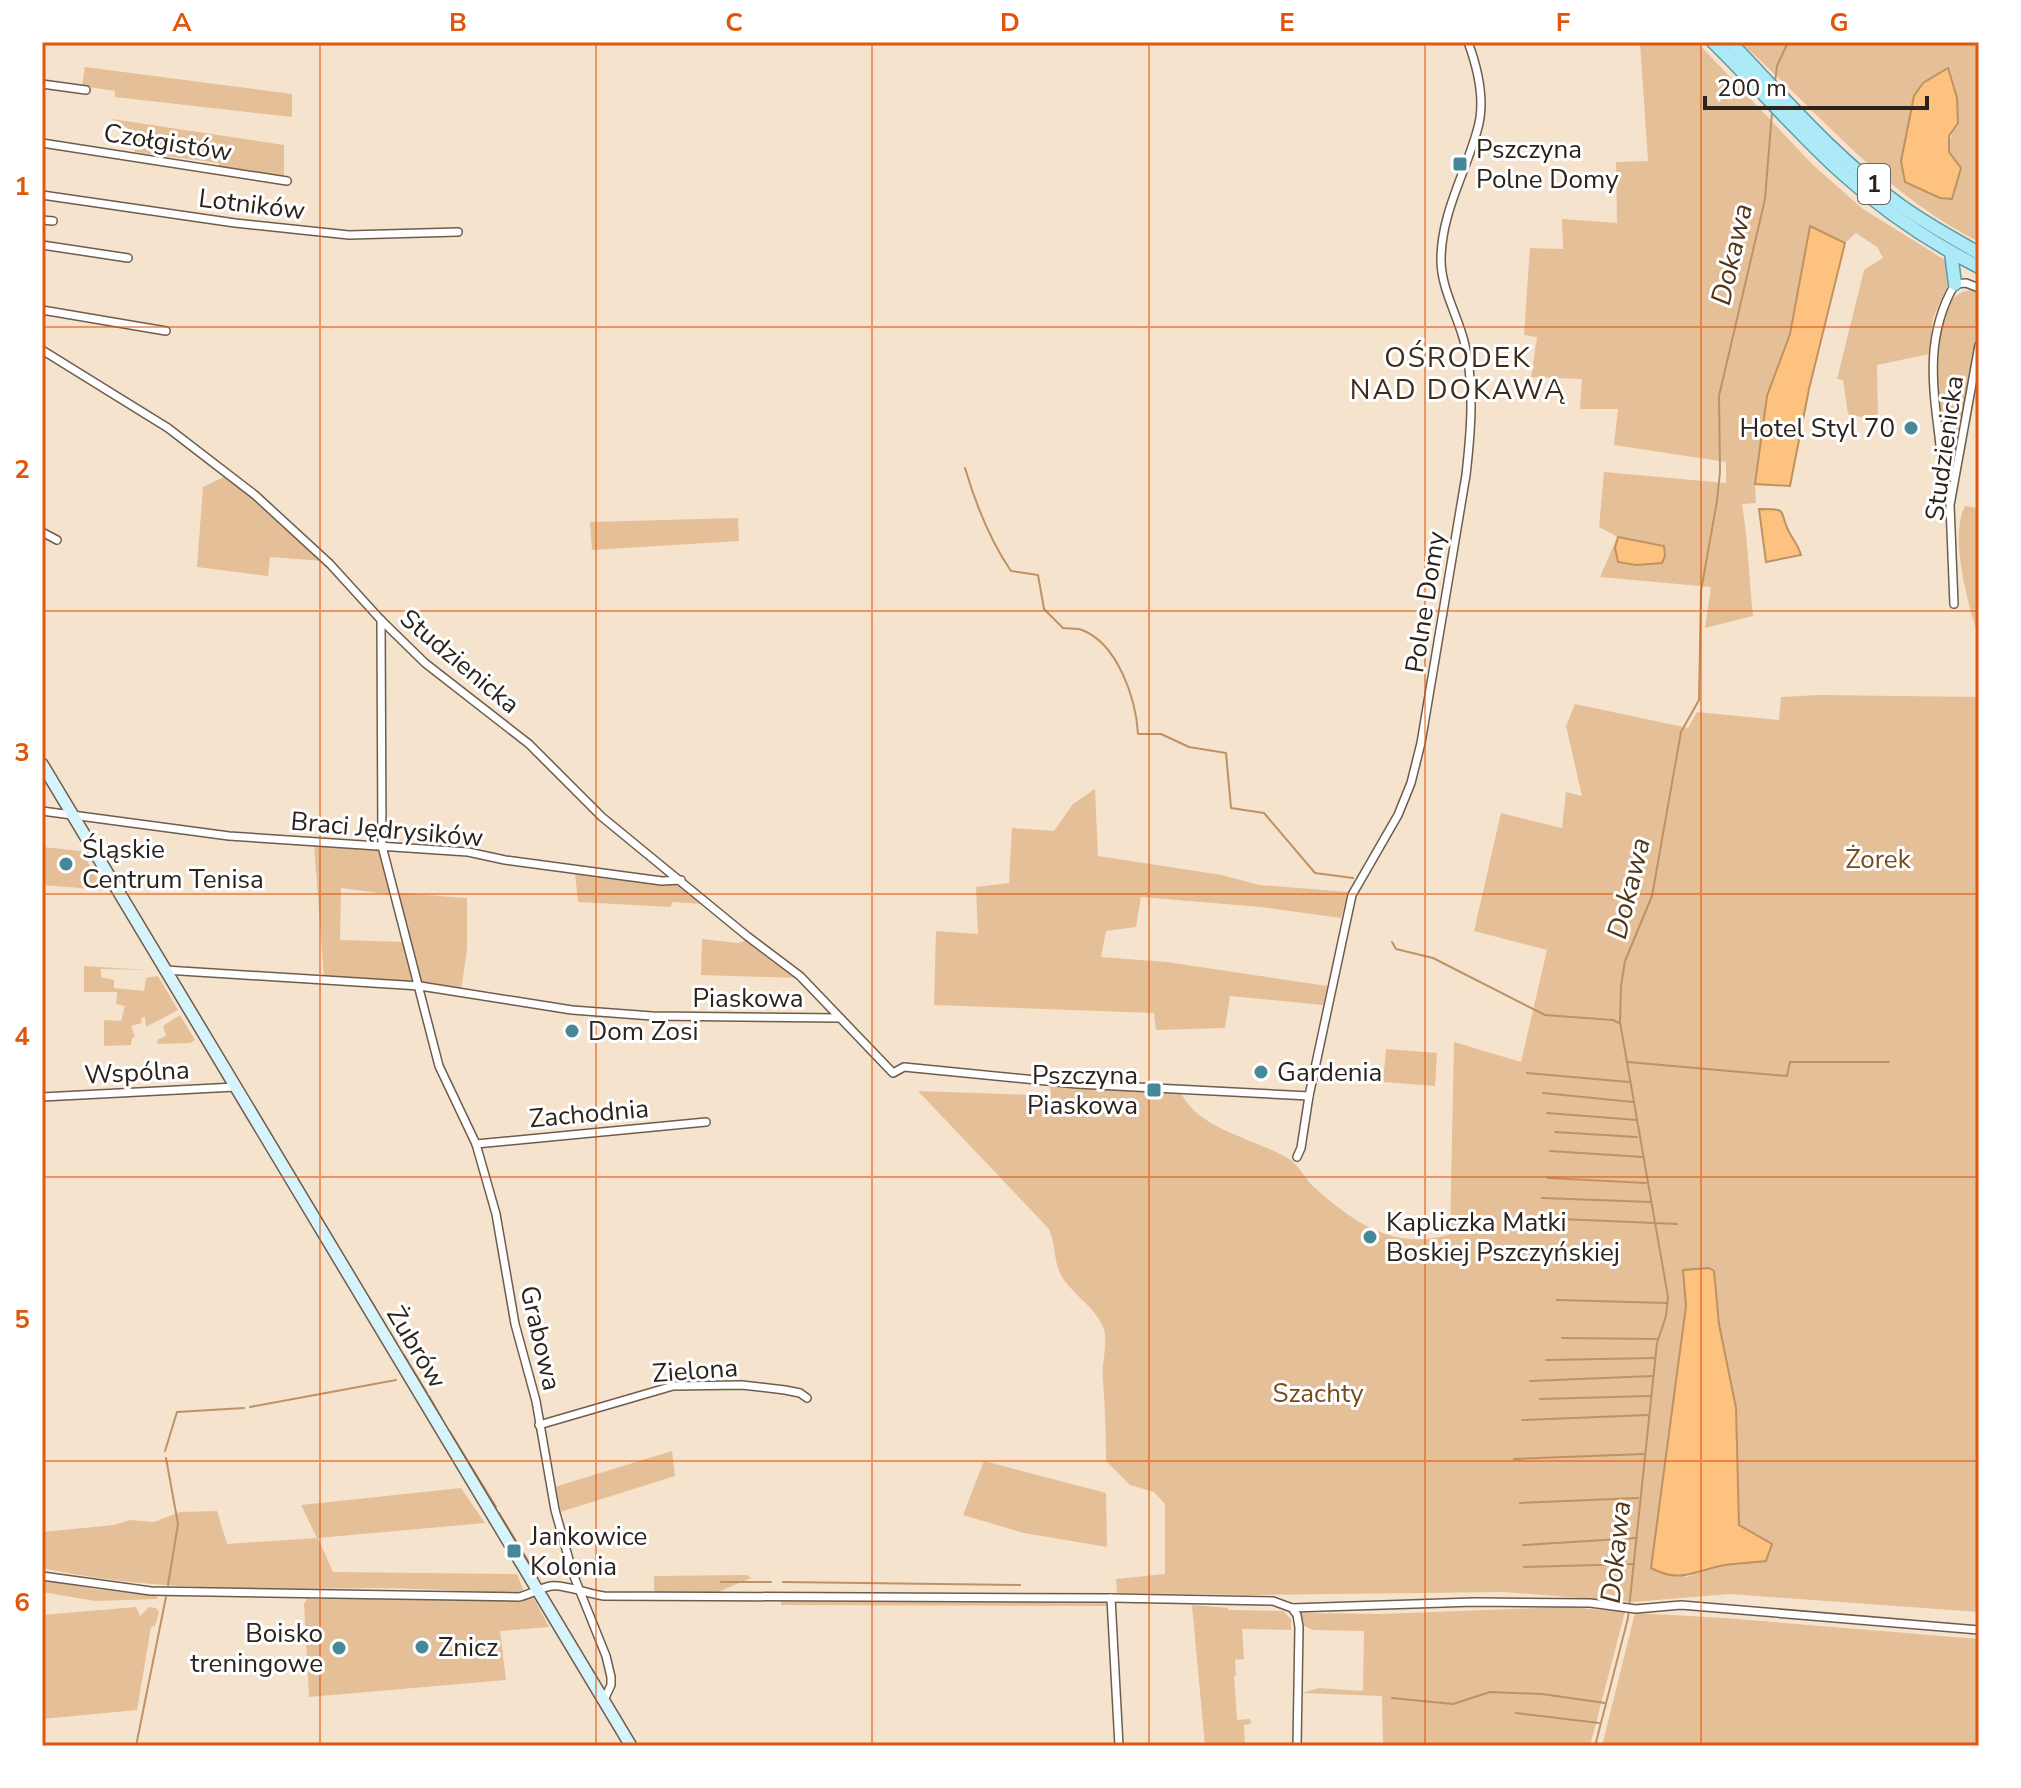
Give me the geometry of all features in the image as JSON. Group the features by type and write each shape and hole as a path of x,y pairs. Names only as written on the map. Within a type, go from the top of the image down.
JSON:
{"main road":[{"name":"1","path":"1713,42 1761,91 1781,103 1889,196 1979,253"},
{"name":"1","path":"1730,42 1765,78 1819,151 1872,198 1951,252 1979,267"},
{"path":"1951,252 1955,284"},
{"name":"Żubrów","path":"42,764 631,1746"}],"street":[{"name":"Polne Domy","path":"1297,1157 1352,895 1398,815 1411,783 1421,743 1466,475 1470,432 1468,359 1441,261 1445,226 1479,121 1479,80 1468,42"},
{"path":"42,84 86,90"},
{"name":"Czołgistów","path":"42,143 287,181"},
{"name":"Lotników","path":"42,195 235,223 349,235 458,232"},
{"path":"42,220 53,221"},
{"path":"42,245 128,258"},
{"path":"1951,500 1941,455 1932,355 1939,315 1955,284 1966,283 1979,288"},
{"path":"42,310 166,331"},
{"name":"Studzienicka","path":"1954,604 1951,500 1979,345"},
{"name":"Studzienicka","path":"42,350 168,428 230,475 330,564 425,663 529,744 602,817 800,976 840,1018"},
{"path":"42,532 57,540"},
{"name":"Grabowa","path":"381,620 382,846 439,1066 476,1144 496,1214 515,1324 536,1401 555,1510 573,1574 583,1593 611,1677 609,1692 604,1700"},
{"name":"Braci Jędrysików","path":"42,811 229,836 468,852 505,860 648,879 681,880"},
{"name":"Piaskowa","path":"165,970 420,986 572,1010 693,1018 840,1018 893,1073 904,1067 1077,1084 1309,1096"},
{"name":"Wspólna","path":"42,1097 235,1087"},
{"name":"Zachodnia","path":"476,1144 706,1122"},
{"name":"Zielona","path":"539,1425 673,1386 742,1385 800,1393 807,1398"},
{"path":"42,1576 90,1584 195,1592 475,1597 519,1597 551,1586 561,1586 604,1596 1111,1598 1273,1601 1292,1608 1474,1602 1590,1603 1636,1609 1681,1605 1979,1630"},
{"path":"1111,1598 1119,1746"},
{"path":"1292,1608 1299,1627 1297,1746"}],"green space":[{"path":"1640,42 1697,42 1813,165 1863,209 1945,260 1950,280 1933,318 1929,354 1877,365 1878,421 1848,414 1843,380 1837,379 1864,270 1883,258 1877,247 1856,233 1845,243 1810,226 1790,334 1767,396 1755,484 1756,503 1742,504 1753,616 1705,628 1711,587 1600,577 1616,540 1618,561 1624,537 1599,527 1604,472 1726,483 1726,462 1614,445 1618,409 1580,409 1582,379 1531,377 1537,337 1524,335 1530,248 1563,249 1562,219 1617,223 1616,162 1648,161"},
{"path":"1740,42 1979,42 1979,242 1944,222 1881,175","holes":["1914,96 1957,98 1958,119 1949,147 1961,168 1952,198 1901,161"]},
{"path":"85,67 292,94 292,117 115,97 115,91 82,86"},
{"path":"112,119 284,145 284,178 296,182 219,171 219,163 135,152 132,131"},
{"path":"1973,290 1979,293 1979,331 1951,485 1939,407 1936,374 1938,343 1943,316 1954,297"},
{"path":"228,475 323,561 270,557 268,576 197,567 203,487"},
{"path":"1965,506 1979,508 1979,638 1959,553"},
{"path":"738,518 739,541 592,550 590,522"},
{"path":"1781,697 1979,697 1979,1612 1729,1594 1633,1602 1504,1592 1117,1593 1116,1579 1165,1574 1165,1504 1154,1492 1130,1485 1106,1461 1104,1330 1095,1314 1059,1271 1049,1229 918,1091 1034,1095 1051,1093 1049,1081 1179,1088 1186,1102 1197,1113 1226,1131 1289,1159 1313,1186 1359,1222 1393,1236 1411,1239 1430,1239 1450,1234 1454,1042 1521,1062 1547,950 1474,931 1501,813 1562,828 1566,792 1582,796 1566,726 1575,704 1688,728 1697,712 1779,720","holes":["1714,1271 1739,1525 1766,1561 1720,1566 1687,1577 1651,1567 1686,1306 1684,1279"]},
{"path":"1095,789 1098,856 1222,875 1259,885 1348,892 1341,918 1261,907 1141,897 1136,927 1106,931 1101,957 1167,962 1327,986 1323,1005 1230,996 1225,1028 1156,1030 1154,1013 934,1005 936,931 978,934 976,887 1009,883 1012,828 1054,831 1073,804"},
{"path":"314,844 380,848 393,895 341,888 340,940 406,942 417,984 324,978"},
{"name":"Śląskie Centrum Tenisa","path":"42,847 81,851 105,890 42,885"},
{"path":"575,873 679,885 705,904 672,902 671,907 578,902"},
{"path":"399,893 467,898 467,949 461,991 421,984"},
{"path":"702,939 738,943 748,940 799,978 701,975"},
{"path":"84,966 149,970 101,969 101,977 114,980 114,988 144,991 146,978 158,976 178,1010 146,1027 145,1017 141,1018 142,1023 131,1026 135,1037 131,1045 104,1046 104,1020 121,1021 125,1006 116,1004 117,992 84,992"},
{"path":"180,1015 195,1040 190,1043 158,1044 157,1040 166,1036 163,1026"},
{"path":"1386,1049 1437,1053 1435,1086 1383,1082"},
{"path":"672,1451 675,1476 557,1513 551,1488"},
{"path":"984,1461 1106,1493 1107,1547 1024,1533 963,1515"},
{"path":"461,1488 485,1523 318,1538 333,1572 517,1574 524,1592 167,1585 83,1576 42,1568 42,1532 114,1525 130,1520 154,1522 180,1512 217,1511 227,1544 317,1538 301,1505"},
{"path":"747,1575 751,1578 718,1592 654,1592 654,1576"},
{"path":"42,1578 94,1589 157,1596 157,1599 95,1601 42,1592"},
{"path":"532,1595 549,1627 500,1631 506,1680 309,1697 304,1604 307,1599 520,1598"},
{"path":"1108,1600 1109,1606 781,1605 781,1601"},
{"path":"1192,1605 1228,1610 1283,1611 1291,1619 1291,1630 1242,1629 1244,1659 1235,1660 1234,1676 1237,1720 1250,1719 1251,1724 1244,1725 1245,1746 1205,1746"},
{"path":"136,1607 140,1616 149,1607 159,1612 155,1626 151,1627 137,1710 42,1719 42,1615"},
{"path":"1567,1607 1625,1612 1590,1746 1383,1746 1382,1696 1302,1693 1319,1688 1363,1691 1364,1631 1313,1630 1302,1625 1302,1613 1381,1614"},
{"path":"1635,1613 1979,1639 1979,1746 1602,1746"}],"shaded area":[{"path":"1948,68 1957,98 1958,123 1949,136 1949,152 1961,168 1952,199 1940,198 1905,182 1901,161 1914,96 1923,83"},
{"path":"1810,226 1845,243 1809,389 1790,486 1755,484 1767,396 1790,334"},
{"path":"1759,509 1782,512 1801,555 1766,562"},
{"path":"1618,537 1664,546 1662,563 1636,565 1618,562 1615,548"},
{"path":"1709,1268 1714,1271 1719,1324 1736,1408 1739,1525 1772,1544 1766,1561 1726,1565 1678,1576 1651,1568 1686,1306 1683,1270"}],"waterway":[{"name":"Dokawa","path":"1775,82 1777,66 1788,42"},
{"name":"Dokawa","path":"1595,1746 1628,1618 1657,1343 1666,1316 1668,1297 1620,1022 1621,986 1625,961 1652,896 1681,732 1699,700 1701,591 1720,472 1719,396 1765,199 1772,112"},
{"path":"965,468 984,521 1011,571 1038,575 1044,609 1063,628 1080,629 1095,637 1115,660 1129,689 1138,734 1161,734 1189,747 1226,753 1231,808 1264,813 1315,873 1353,878"},
{"path":"1392,942 1396,949 1433,958 1545,1015 1619,1023"},
{"path":"1628,1062 1787,1076 1790,1062 1889,1062"},
{"path":"1527,1073 1629,1082"},
{"path":"1543,1093 1633,1102"},
{"path":"1547,1113 1637,1120"},
{"path":"1555,1132 1637,1137"},
{"path":"1550,1151 1643,1157"},
{"path":"1548,1178 1646,1183"},
{"path":"1542,1198 1651,1202"},
{"path":"1561,1219 1677,1224"},
{"path":"367,1295 375,1307"},
{"path":"1557,1300 1667,1303"},
{"path":"382,1319 388,1330"},
{"path":"390,1332 397,1344"},
{"path":"1562,1338 1657,1339"},
{"path":"404,1355 427,1393"},
{"path":"1546,1360 1655,1358"},
{"path":"1530,1381 1653,1376"},
{"path":"250,1407 396,1380"},
{"path":"429,1396 442,1419"},
{"path":"1540,1399 1650,1396"},
{"path":"165,1451 177,1412 244,1408"},
{"path":"1522,1420 1648,1415"},
{"path":"450,1432 496,1507"},
{"path":"1514,1459 1644,1454"},
{"path":"166,1458 178,1524 168,1585"},
{"path":"1520,1503 1638,1498"},
{"path":"499,1513 536,1574"},
{"path":"1523,1545 1636,1538"},
{"path":"1524,1567 1634,1564"},
{"path":"721,1582 771,1582"},
{"path":"783,1582 1020,1585"},
{"path":"136,1746 166,1597"},
{"path":"1392,1698 1453,1704 1490,1692 1542,1694 1605,1703"},
{"path":"1516,1713 1599,1723"}],"place":[{"name":"Pszczyna Polne Domy","path":"1460,164"},
{"name":"Hotel Styl 70","path":"1911,428"},
{"name":"Śląskie Centrum Tenisa","path":"66,864"},
{"name":"Dom Zosi","path":"572,1031"},
{"name":"Gardenia","path":"1261,1072"},
{"name":"Pszczyna Piaskowa","path":"1154,1090"},
{"name":"Kapliczka Matki Boskiej Pszczyńskiej","path":"1370,1237"},
{"name":"Jankowice Kolonia","path":"514,1551"},
{"name":"Znicz","path":"422,1647"},
{"name":"Boisko treningowe","path":"339,1648"}],"district":[{"name":"OŚRODEK NAD DOKAWĄ","path":"1458,373"}],"park label":[{"name":"Żorek","path":"1878,859"},
{"name":"Szachty","path":"1318,1393"}]}
